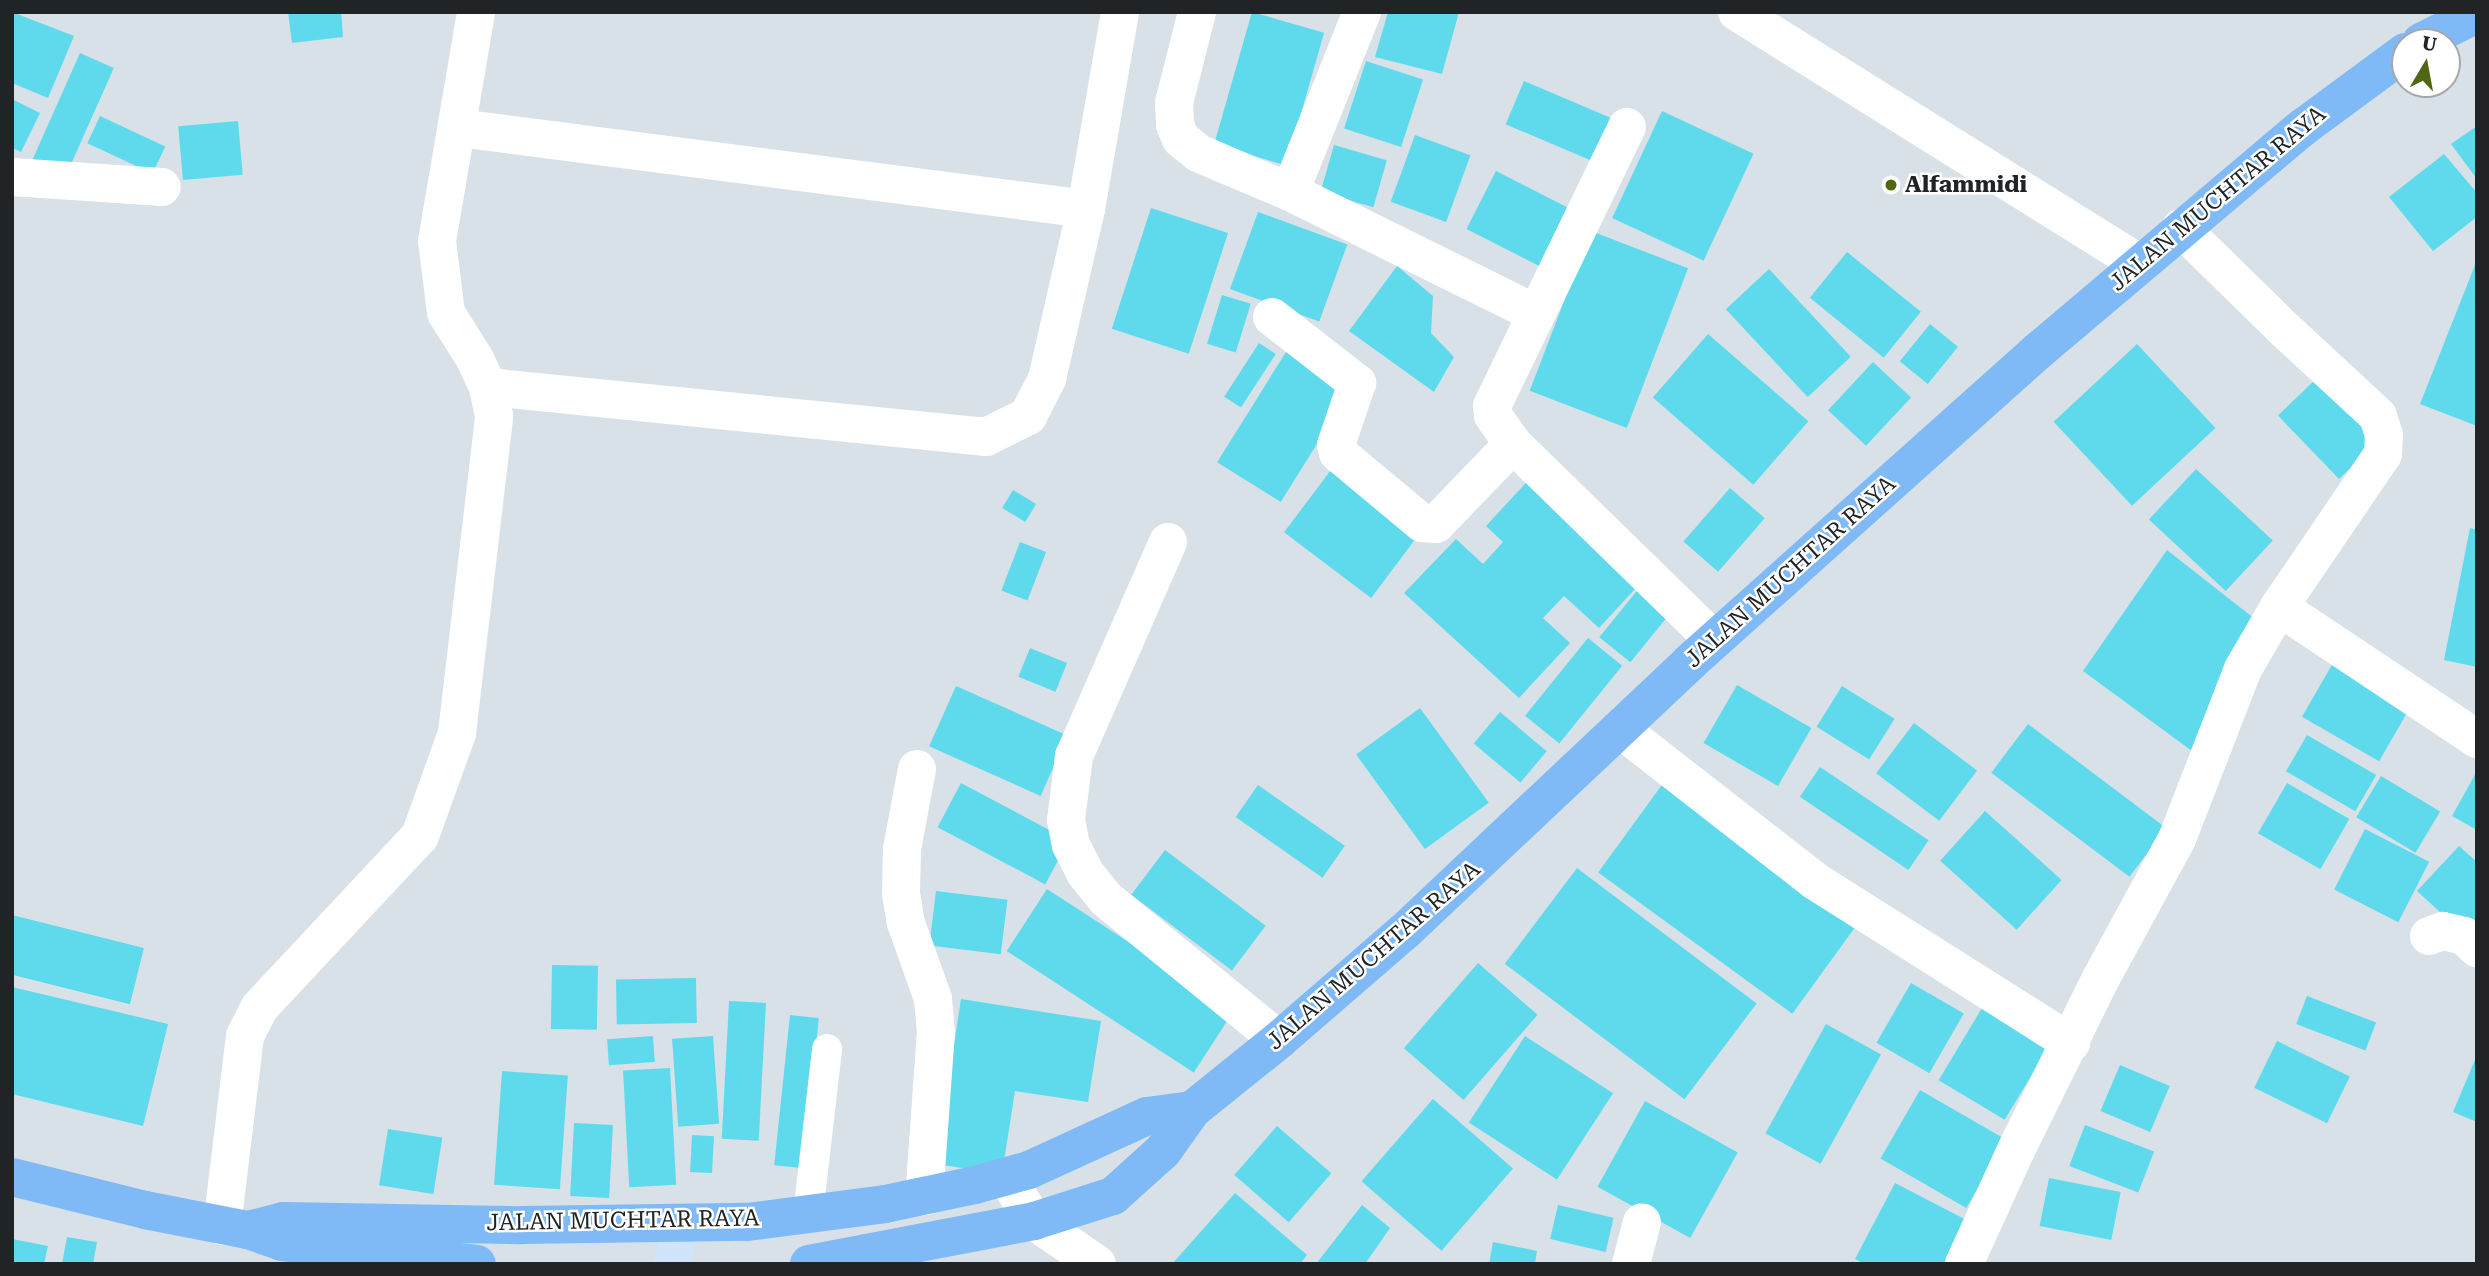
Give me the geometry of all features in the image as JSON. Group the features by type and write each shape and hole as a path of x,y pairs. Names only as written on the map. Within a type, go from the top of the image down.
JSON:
{"highway":[{"path":"2449,28 2477,14"},
{"name":"JALAN MUCHTAR RAYA","path":"809,1264 1034,1221 1113,1196 1163,1151 1192,1110 1279,1040 1474,869 1714,640 2138,263 2302,128 2391,62"},
{"name":"JALAN MUCHTAR RAYA","path":"262,1237 679,1225 747,1222 808,1214 924,1197 1006,1177 1063,1156 1147,1116 1192,1110"},
{"name":"JALAN MUCHTAR RAYA","path":"12,1177 262,1237 477,1264"}],"main road":[{"path":"673,1264 679,1225"}],"street":[{"path":"262,1237 244,1036 259,1008 420,836 457,733 494,416 488,387 475,359 446,313 437,241 459,128 476,12"},
{"path":"488,387 986,437 1028,416 1047,379 1086,209 1119,12"},
{"path":"1196,12 1174,103 1175,125 1181,139 1198,153 1290,192 1535,313"},
{"path":"1290,192 1362,12"},
{"path":"1737,12 2138,263"},
{"path":"1627,127 1535,313 1492,406 1493,415 1513,444 1714,640"},
{"path":"459,128 1086,209"},
{"path":"12,177 162,187"},
{"path":"1965,1264 2016,1150 2100,980 2177,839 2232,696 2279,607 2383,454 2382,427 2378,416 2284,331 2181,228"},
{"path":"1272,317 1357,383 1336,445 1338,453 1422,523 1436,524 1513,444"},
{"path":"1168,542 1074,756 1066,820 1071,845 1085,873 1106,899 1279,1040"},
{"path":"2279,607 2477,739"},
{"path":"1620,729 1815,881 2071,1043"},
{"path":"917,769 902,849 901,893 906,923 933,999 936,1031 924,1197"},
{"path":"2429,936 2443,931 2464,936 2477,948"},
{"path":"1006,1177 1034,1221 1097,1264"},
{"path":"1631,1264 1642,1222"}],"lane":[{"path":"808,1214 827,1049"}],"building":[{"path":"12,12 74,36 48,98 12,83"},
{"path":"288,12 341,12 343,37 292,43"},
{"path":"1252,12 1324,33 1286,165 1214,145"},
{"path":"1388,12 1459,12 1442,74 1375,57"},
{"path":"80,53 114,68 67,174 33,159"},
{"path":"1366,61 1423,80 1401,147 1344,129"},
{"path":"1524,81 1623,123 1605,166 1506,124"},
{"path":"12,99 40,113 21,152 12,148"},
{"path":"1662,111 1754,154 1704,261 1612,218"},
{"path":"100,116 165,146 153,174 87,143"},
{"path":"238,121 243,175 183,180 178,126"},
{"path":"2477,126 2477,179 2451,144"},
{"path":"1415,135 1470,155 1446,222 1391,202"},
{"path":"1334,145 1387,160 1373,207 1320,192"},
{"path":"2444,154 2477,193 2477,217 2433,251 2389,197"},
{"path":"1496,171 1579,213 1549,271 1466,229"},
{"path":"1151,208 1228,233 1189,354 1112,329"},
{"path":"1258,212 1347,244 1319,322 1230,289"},
{"path":"1591,231 1688,268 1627,428 1530,391"},
{"path":"1847,252 1921,312 1884,358 1810,298"},
{"path":"2477,260 2477,426 2420,404"},
{"path":"1397,266 1433,296 1431,333 1454,357 1434,392 1349,331"},
{"path":"1769,269 1851,357 1808,397 1726,309"},
{"path":"1222,295 1251,304 1236,353 1207,344"},
{"path":"1930,324 1958,347 1928,384 1900,361"},
{"path":"1708,334 1808,421 1753,485 1653,397"},
{"path":"1259,343 1276,354 1241,408 1224,397"},
{"path":"2137,344 2215,428 2132,506 2054,422"},
{"path":"1286,352 1350,392 1281,502 1217,462"},
{"path":"1873,362 1911,397 1866,446 1828,410"},
{"path":"2319,376 2380,439 2339,479 2278,416"},
{"path":"1334,466 1421,532 1371,598 1284,532"},
{"path":"2196,469 2273,541 2226,591 2149,519"},
{"path":"1534,474 1646,577 1599,628 1564,596 1543,618 1570,643 1519,698 1404,593 1456,539 1483,564 1503,542 1486,526"},
{"path":"1730,488 1765,518 1718,572 1683,542"},
{"path":"1013,490 1036,504 1025,522 1002,508"},
{"path":"2470,528 2477,530 2477,667 2444,660"},
{"path":"1020,542 1046,552 1028,601 1001,591"},
{"path":"2167,550 2260,623 2196,754 2083,671"},
{"path":"1644,582 1675,607 1630,662 1599,637"},
{"path":"1588,638 1622,666 1559,743 1525,716"},
{"path":"1030,648 1067,663 1055,692 1018,677"},
{"path":"2333,663 2410,708 2379,761 2302,717"},
{"path":"1737,685 1811,728 1778,786 1704,743"},
{"path":"956,686 1067,736 1041,796 929,746"},
{"path":"1842,686 1895,719 1869,760 1817,727"},
{"path":"1420,708 1489,803 1425,849 1356,754"},
{"path":"1500,712 1547,751 1520,783 1474,743"},
{"path":"1914,723 1977,771 1939,821 1876,773"},
{"path":"2028,724 2166,828 2129,877 1991,773"},
{"path":"2307,735 2376,775 2355,811 2286,771"},
{"path":"1820,767 1929,840 1908,870 1800,797"},
{"path":"2477,771 2477,830 2452,816"},
{"path":"2381,776 2440,812 2415,853 2356,817"},
{"path":"1664,782 1858,923 1792,1014 1598,873"},
{"path":"961,783 1069,840 1045,884 938,827"},
{"path":"2287,783 2349,819 2320,869 2258,833"},
{"path":"1258,785 1345,846 1322,878 1236,817"},
{"path":"1985,811 2062,880 2017,930 1940,861"},
{"path":"2365,829 2429,862 2398,922 2334,890"},
{"path":"2459,846 2477,862 2477,946 2417,891"},
{"path":"1165,850 1266,926 1232,971 1131,895"},
{"path":"1577,868 1757,1003 1684,1099 1505,964"},
{"path":"1047,889 1234,1010 1194,1073 1007,951"},
{"path":"936,891 1007,900 1001,954 929,946"},
{"path":"12,915 144,948 130,1004 12,975"},
{"path":"1478,963 1538,1015 1463,1100 1404,1048"},
{"path":"552,965 598,966 597,1030 551,1029"},
{"path":"696,978 697,1023 617,1024 616,979"},
{"path":"1911,983 1964,1014 1929,1073 1876,1043"},
{"path":"12,987 168,1024 143,1126 12,1094"},
{"path":"2307,996 2376,1023 2365,1051 2296,1024"},
{"path":"961,999 1101,1021 1088,1102 1015,1091 1002,1174 936,1164"},
{"path":"729,1001 766,1003 759,1141 722,1139"},
{"path":"1985,1003 2051,1043 2005,1120 1939,1080"},
{"path":"790,1015 819,1018 803,1168 774,1165"},
{"path":"1826,1024 1881,1055 1820,1164 1765,1133"},
{"path":"653,1036 655,1062 609,1065 607,1039"},
{"path":"713,1036 719,1124 678,1127 672,1039"},
{"path":"1525,1036 1613,1093 1557,1180 1469,1122"},
{"path":"2277,1041 2350,1077 2327,1123 2254,1088"},
{"path":"2477,1055 2477,1122 2453,1112"},
{"path":"2120,1065 2170,1086 2150,1132 2100,1111"},
{"path":"670,1068 676,1185 629,1187 623,1070"},
{"path":"502,1071 568,1076 560,1189 494,1185"},
{"path":"1920,1090 2006,1140 1966,1208 1880,1158"},
{"path":"1433,1099 1513,1169 1441,1251 1361,1181"},
{"path":"1645,1101 1738,1152 1690,1238 1597,1187"},
{"path":"574,1123 613,1125 609,1198 570,1196"},
{"path":"2085,1125 2154,1152 2138,1193 2069,1166"},
{"path":"1277,1126 1331,1173 1289,1222 1234,1175"},
{"path":"388,1129 442,1138 433,1194 379,1185"},
{"path":"692,1135 714,1136 712,1173 690,1172"},
{"path":"2049,1178 2121,1192 2111,1240 2040,1226"},
{"path":"1895,1183 1978,1226 1959,1264 1865,1264 1855,1259"},
{"path":"1235,1193 1307,1255 1300,1264 1172,1264"},
{"path":"1362,1205 1390,1228 1365,1264 1316,1264"},
{"path":"1558,1205 1614,1218 1606,1252 1550,1239"},
{"path":"67,1237 97,1242 93,1264 62,1264"},
{"path":"12,1239 48,1246 44,1264 12,1264"},
{"path":"1493,1242 1537,1251 1535,1264 1489,1264"}],"place":[{"name":"Alfammidi","path":"1891,185"}]}
